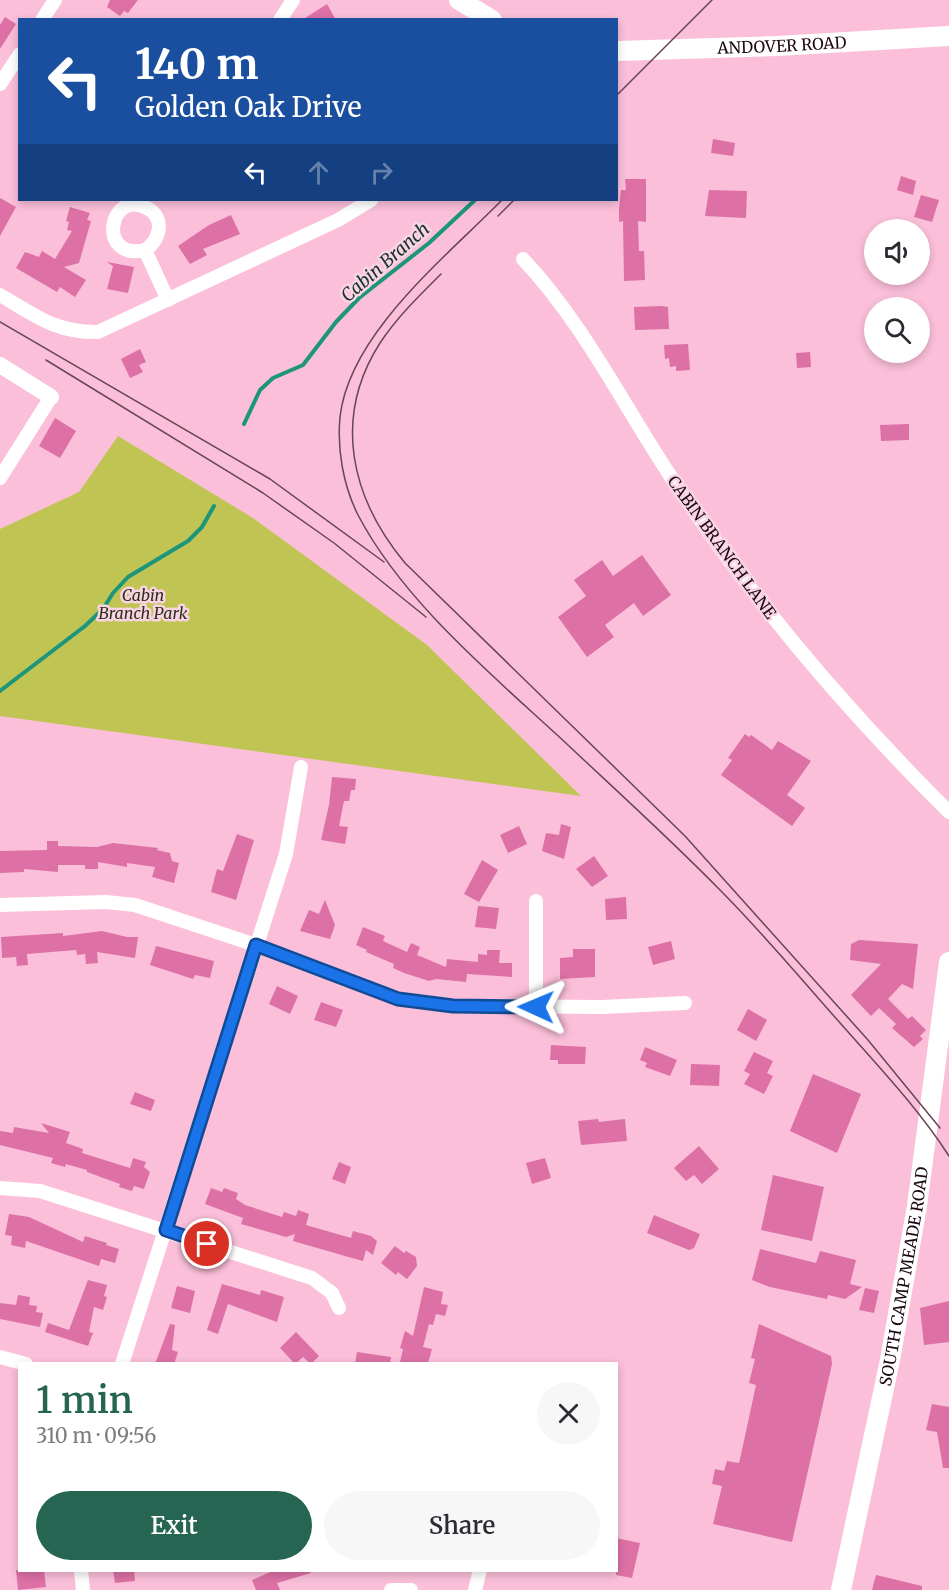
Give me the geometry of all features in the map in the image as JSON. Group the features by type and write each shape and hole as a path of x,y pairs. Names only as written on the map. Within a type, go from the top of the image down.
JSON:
{"main road":[{"path":"459,0 489,18"},
{"name":"ANDOVER ROAD","path":"618,51 777,46 949,36"},
{"name":"SOUTH CAMP MEADE ROAD","path":"841,1590 903,1284 920,1183 949,962"}],"street":[{"path":"43,18 55,0"},
{"path":"281,18 293,0"},
{"path":"0,84 18,57"},
{"path":"0,295 47,323 74,333 98,332 338,220 369,201"},
{"path":"145,250 168,300"},
{"name":"CABIN BRANCH LANE","path":"523,259 553,290 681,492 772,618 879,743 949,812"},
{"path":"0,365 51,397 0,478"},
{"path":"123,1362 286,854 301,766"},
{"path":"536,901 536,1007"},
{"path":"0,905 106,902 135,905 256,945 398,999 453,1006 602,1008 685,1003"},
{"path":"0,1188 40,1191 312,1278 332,1293 339,1308"},
{"path":"0,1357 19,1362"},
{"path":"81,1572 83,1590"},
{"path":"475,1590 480,1572"},
{"path":"391,1590 411,1590"}],"green space":[{"name":"Cabin Branch Park","path":"118,436 253,518 427,645 581,796 0,716 0,529 79,492"}],"building":[{"path":"110,0 138,0 128,13 124,11 120,16 107,7"},
{"path":"327,4 335,18 305,18"},
{"path":"5,17 16,24 0,49 0,25"},
{"path":"713,139 735,143 733,156 711,153"},
{"path":"901,176 916,181 913,195 897,190"},
{"path":"625,179 646,179 646,222 638,221 639,251 644,251 645,280 624,281 623,221 619,222 619,209 621,190 626,190"},
{"path":"709,190 747,191 746,218 705,216"},
{"path":"921,195 939,200 932,222 930,219 914,217"},
{"path":"0,198 16,207 0,236"},
{"path":"70,207 90,213 87,220 91,221 79,263 64,267 86,280 75,297 60,287 57,292 16,268 25,252 39,257 42,251 55,259 72,231 67,230 69,222 66,221"},
{"path":"231,215 240,234 203,249 207,255 190,264 178,246 209,225"},
{"path":"107,262 134,267 128,293 107,289 113,266"},
{"path":"634,307 668,307 669,329 635,330"},
{"path":"688,344 690,370 676,371 676,366 670,367 669,358 665,359 664,345"},
{"path":"140,349 146,362 139,365 143,372 130,378 121,359"},
{"path":"810,352 811,367 797,368 796,353"},
{"path":"55,418 76,431 60,458 39,446"},
{"path":"909,424 909,440 881,441 880,425"},
{"path":"642,555 671,595 643,616 634,603 605,625 614,637 587,657 558,617 586,596 574,580 602,560 613,576"},
{"path":"745,734 749,737 751,735 772,750 778,741 811,761 787,795 805,808 792,826 721,775 732,760 728,758"},
{"path":"332,777 356,779 355,790 351,790 349,801 344,801 339,826 348,827 345,844 321,840 329,805"},
{"path":"561,824 571,827 564,859 542,851 546,833 559,835"},
{"path":"519,826 527,844 508,853 500,835"},
{"path":"237,834 254,840 236,900 211,892 217,869 223,871"},
{"path":"47,841 58,841 58,846 97,847 113,843 158,848 157,850 170,853 172,861 179,863 174,883 152,877 155,867 127,863 127,867 98,862 98,869 85,869 85,865 58,865 58,872 24,869 24,872 0,873 0,851 47,850"},
{"path":"594,856 608,876 592,887 576,869"},
{"path":"482,860 498,870 479,902 464,894"},
{"path":"626,897 627,919 606,920 605,899"},
{"path":"325,900 335,925 330,939 300,931 309,910 319,914"},
{"path":"478,906 499,908 496,929 475,927"},
{"path":"363,927 385,936 383,941 407,952 411,943 420,947 417,955 446,967 447,959 478,962 478,954 487,955 487,950 500,950 499,963 512,963 512,977 467,974 466,982 436,979 429,981 404,973 393,968 394,964 356,945"},
{"path":"102,931 127,937 138,937 135,958 97,952 98,963 86,964 85,954 77,955 76,950 27,954 28,965 17,966 16,957 2,958 1,937 63,933 63,936"},
{"path":"859,940 918,944 913,989 902,984 888,999 908,1019 912,1016 926,1030 920,1036 923,1039 914,1047 892,1028 896,1024 879,1008 871,1016 851,995 881,964 850,960 851,944"},
{"path":"671,941 675,959 653,965 648,947"},
{"path":"156,946 214,961 210,978 195,975 193,979 150,965"},
{"path":"573,949 595,949 595,977 560,979 560,958 573,957"},
{"path":"277,986 298,996 290,1014 269,1004"},
{"path":"321,1002 343,1010 336,1027 314,1020"},
{"path":"748,1009 767,1020 756,1041 737,1030"},
{"path":"551,1045 586,1047 585,1064 558,1064 558,1060 550,1060"},
{"path":"645,1047 677,1060 670,1076 645,1067 647,1063 640,1060"},
{"path":"754,1052 773,1061 767,1073 773,1076 764,1094 744,1084 750,1074 744,1071"},
{"path":"691,1064 720,1065 719,1086 690,1085"},
{"path":"813,1074 861,1094 837,1153 790,1131"},
{"path":"135,1092 155,1100 151,1111 130,1104"},
{"path":"598,1119 599,1122 625,1119 627,1141 581,1145 578,1121"},
{"path":"41,1123 70,1132 66,1143 83,1149 82,1153 130,1168 133,1158 146,1162 144,1167 150,1172 144,1189 134,1186 132,1191 119,1187 120,1184 87,1172 87,1170 66,1164 65,1167 51,1163 53,1158 0,1145 0,1131 13,1133 14,1127 49,1133"},
{"path":"699,1146 719,1169 702,1184 694,1175 686,1181 674,1168"},
{"path":"545,1158 551,1178 532,1184 526,1163"},
{"path":"339,1162 351,1167 345,1184 332,1179"},
{"path":"773,1175 824,1187 812,1241 761,1230"},
{"path":"211,1188 222,1192 224,1188 238,1193 236,1199 245,1205 282,1217 284,1212 296,1216 298,1210 309,1214 306,1225 351,1238 353,1231 371,1236 377,1241 373,1255 366,1250 363,1261 293,1241 295,1234 286,1237 241,1224 243,1218 205,1204"},
{"path":"9,1214 29,1217 83,1242 85,1236 107,1243 106,1245 119,1249 115,1263 101,1259 99,1266 26,1241 25,1248 11,1245 12,1236 5,1235"},
{"path":"654,1215 700,1234 694,1248 689,1250 647,1233"},
{"path":"395,1246 404,1253 406,1251 416,1257 417,1266 407,1279 398,1272 396,1275 381,1263"},
{"path":"760,1249 816,1263 820,1251 856,1260 850,1284 862,1287 845,1299 828,1295 827,1299 770,1287 752,1280"},
{"path":"88,1280 107,1285 104,1296 107,1297 103,1310 94,1307 89,1332 93,1333 88,1346 45,1332 48,1323 69,1330"},
{"path":"222,1284 260,1295 261,1290 284,1297 277,1322 228,1304 218,1334 207,1330"},
{"path":"177,1286 195,1291 190,1313 171,1308"},
{"path":"424,1287 443,1292 441,1304 448,1305 445,1316 436,1314 433,1325 429,1324 423,1347 432,1349 428,1362 400,1362 403,1349 400,1348 405,1331 413,1336"},
{"path":"865,1288 879,1291 874,1313 859,1310"},
{"path":"18,1295 30,1297 29,1305 37,1306 36,1312 43,1313 40,1327 0,1319 0,1303 16,1305"},
{"path":"949,1301 949,1342 924,1345 920,1308"},
{"path":"170,1324 175,1325 172,1350 178,1352 175,1362 156,1362"},
{"path":"759,1324 831,1356 832,1364 792,1542 713,1524 722,1486 712,1484 715,1469 724,1471 727,1461 739,1463 756,1385 749,1383 755,1359 751,1358"},
{"path":"296,1332 319,1356 313,1362 309,1362 303,1357 297,1362 293,1362 280,1348"},
{"path":"357,1352 391,1357 390,1362 355,1362"},
{"path":"932,1404 949,1407 949,1468 943,1468 937,1432 926,1430"},
{"path":"618,1538 640,1543 632,1578 616,1575 618,1572"},
{"path":"16,1570 18,1572 44,1572 46,1587 18,1590"},
{"path":"113,1572 134,1572 135,1581 115,1583"},
{"path":"270,1572 311,1573 277,1583 280,1590 256,1590 252,1580"},
{"path":"876,1575 922,1586 922,1590 872,1590"}],"waterway":[{"name":"Cabin Branch","path":"244,424 260,390 273,378 303,365 336,322 359,298 429,243 474,201"},
{"name":"Cabin Branch","path":"0,691 85,626 103,609 113,593 128,577 188,541 202,527 214,506"}],"tram line":[{"path":"618,94 712,0"},
{"path":"501,201 403,299 380,327 361,356 347,386 340,417 340,454 348,492 358,515 400,579 426,609 483,667 645,817 735,905 898,1088 949,1156"},
{"path":"498,216 513,201"},
{"path":"441,274 401,315 380,343 365,371 356,400 353,428 354,457 361,485 386,538 405,563 685,836 868,1040 940,1128"},
{"path":"0,322 270,479 384,562"},
{"path":"46,360 263,493 334,543 426,617"}],"route":[{"path":"207,1244 166,1230 256,945 398,999 453,1006 536,1007"}]}
